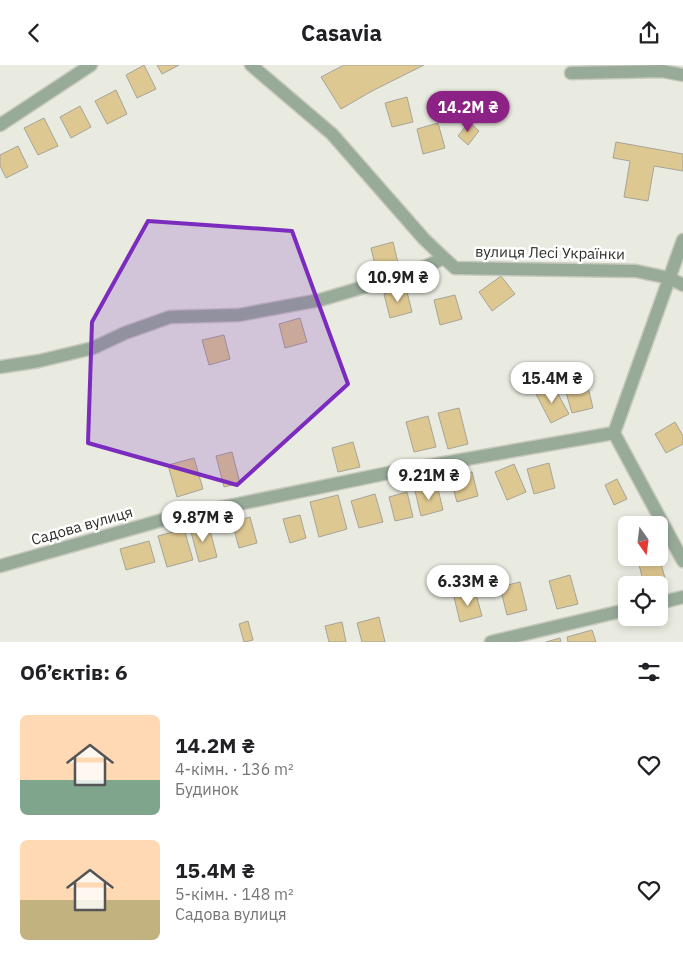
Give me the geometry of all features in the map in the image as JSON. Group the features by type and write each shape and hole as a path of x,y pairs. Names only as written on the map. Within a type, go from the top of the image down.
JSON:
{"street":[{"path":"0,125 91,65"},
{"name":"вулиця Лесі Українки","path":"251,65 332,134 424,239 456,268 636,271 669,279 683,285"},
{"path":"571,73 662,71 683,75"},
{"path":"683,241 614,433 683,561"},
{"path":"0,367 40,361 93,348 125,333 170,317 239,315 320,300 411,273 444,258"},
{"name":"Садова вулиця","path":"0,566 166,519 393,472 614,433"},
{"path":"668,601 683,597"},
{"path":"491,642 618,612"}],"highlighted area":[{"path":"148,221 292,231 348,384 237,485 88,443 92,322"}],"building":[{"path":"144,65 156,89 137,98 126,75"},
{"path":"157,65 179,65 162,74"},
{"path":"344,65 424,65 341,109 321,77"},
{"path":"116,90 127,114 107,124 95,101"},
{"path":"407,97 413,122 392,127 385,103"},
{"path":"80,106 91,127 71,138 60,117"},
{"path":"44,118 58,146 38,155 24,128"},
{"path":"469,122 479,131 468,145 458,136"},
{"path":"438,123 445,148 423,154 417,129"},
{"path":"616,142 683,154 683,171 654,166 648,201 624,197 630,161 613,158"},
{"path":"18,146 28,167 6,178 0,166 0,155"},
{"path":"393,242 399,267 377,273 371,248"},
{"path":"501,276 515,294 492,311 479,292"},
{"path":"406,288 412,312 390,318 384,294"},
{"path":"455,295 462,319 440,325 434,300"},
{"path":"300,318 307,342 285,348 279,324"},
{"path":"224,335 230,359 209,365 202,340"},
{"path":"587,383 593,408 572,413 565,389"},
{"path":"553,385 569,414 551,423 536,394"},
{"path":"459,408 468,444 448,449 438,413"},
{"path":"428,416 436,447 414,452 406,422"},
{"path":"675,422 683,436 683,444 666,453 655,434"},
{"path":"353,442 360,467 338,472 332,448"},
{"path":"232,452 240,483 224,487 216,456"},
{"path":"194,458 203,489 177,497 168,465"},
{"path":"549,463 555,488 534,494 527,469"},
{"path":"514,464 526,492 507,500 495,472"},
{"path":"472,472 478,496 457,502 450,477"},
{"path":"617,479 627,499 614,505 605,485"},
{"path":"437,485 443,510 421,516 415,491"},
{"path":"407,492 413,517 395,521 389,497"},
{"path":"375,494 383,522 359,528 351,501"},
{"path":"338,495 347,529 319,537 310,502"},
{"path":"300,515 306,538 290,543 283,519"},
{"path":"250,517 257,543 239,548 232,522"},
{"path":"208,523 217,557 199,562 190,528"},
{"path":"184,529 193,560 167,567 158,536"},
{"path":"149,541 155,562 126,570 120,549"},
{"path":"639,566 662,566 664,576 642,576"},
{"path":"570,575 578,604 557,609 549,581"},
{"path":"520,582 527,610 507,615 500,587"},
{"path":"475,591 482,616 460,622 454,597"},
{"path":"379,617 385,642 362,642 357,623"},
{"path":"248,621 253,640 244,642 239,624"},
{"path":"342,622 346,642 329,642 325,626"},
{"path":"592,630 596,642 568,642 567,637"},
{"path":"560,638 561,642 546,642"}]}
